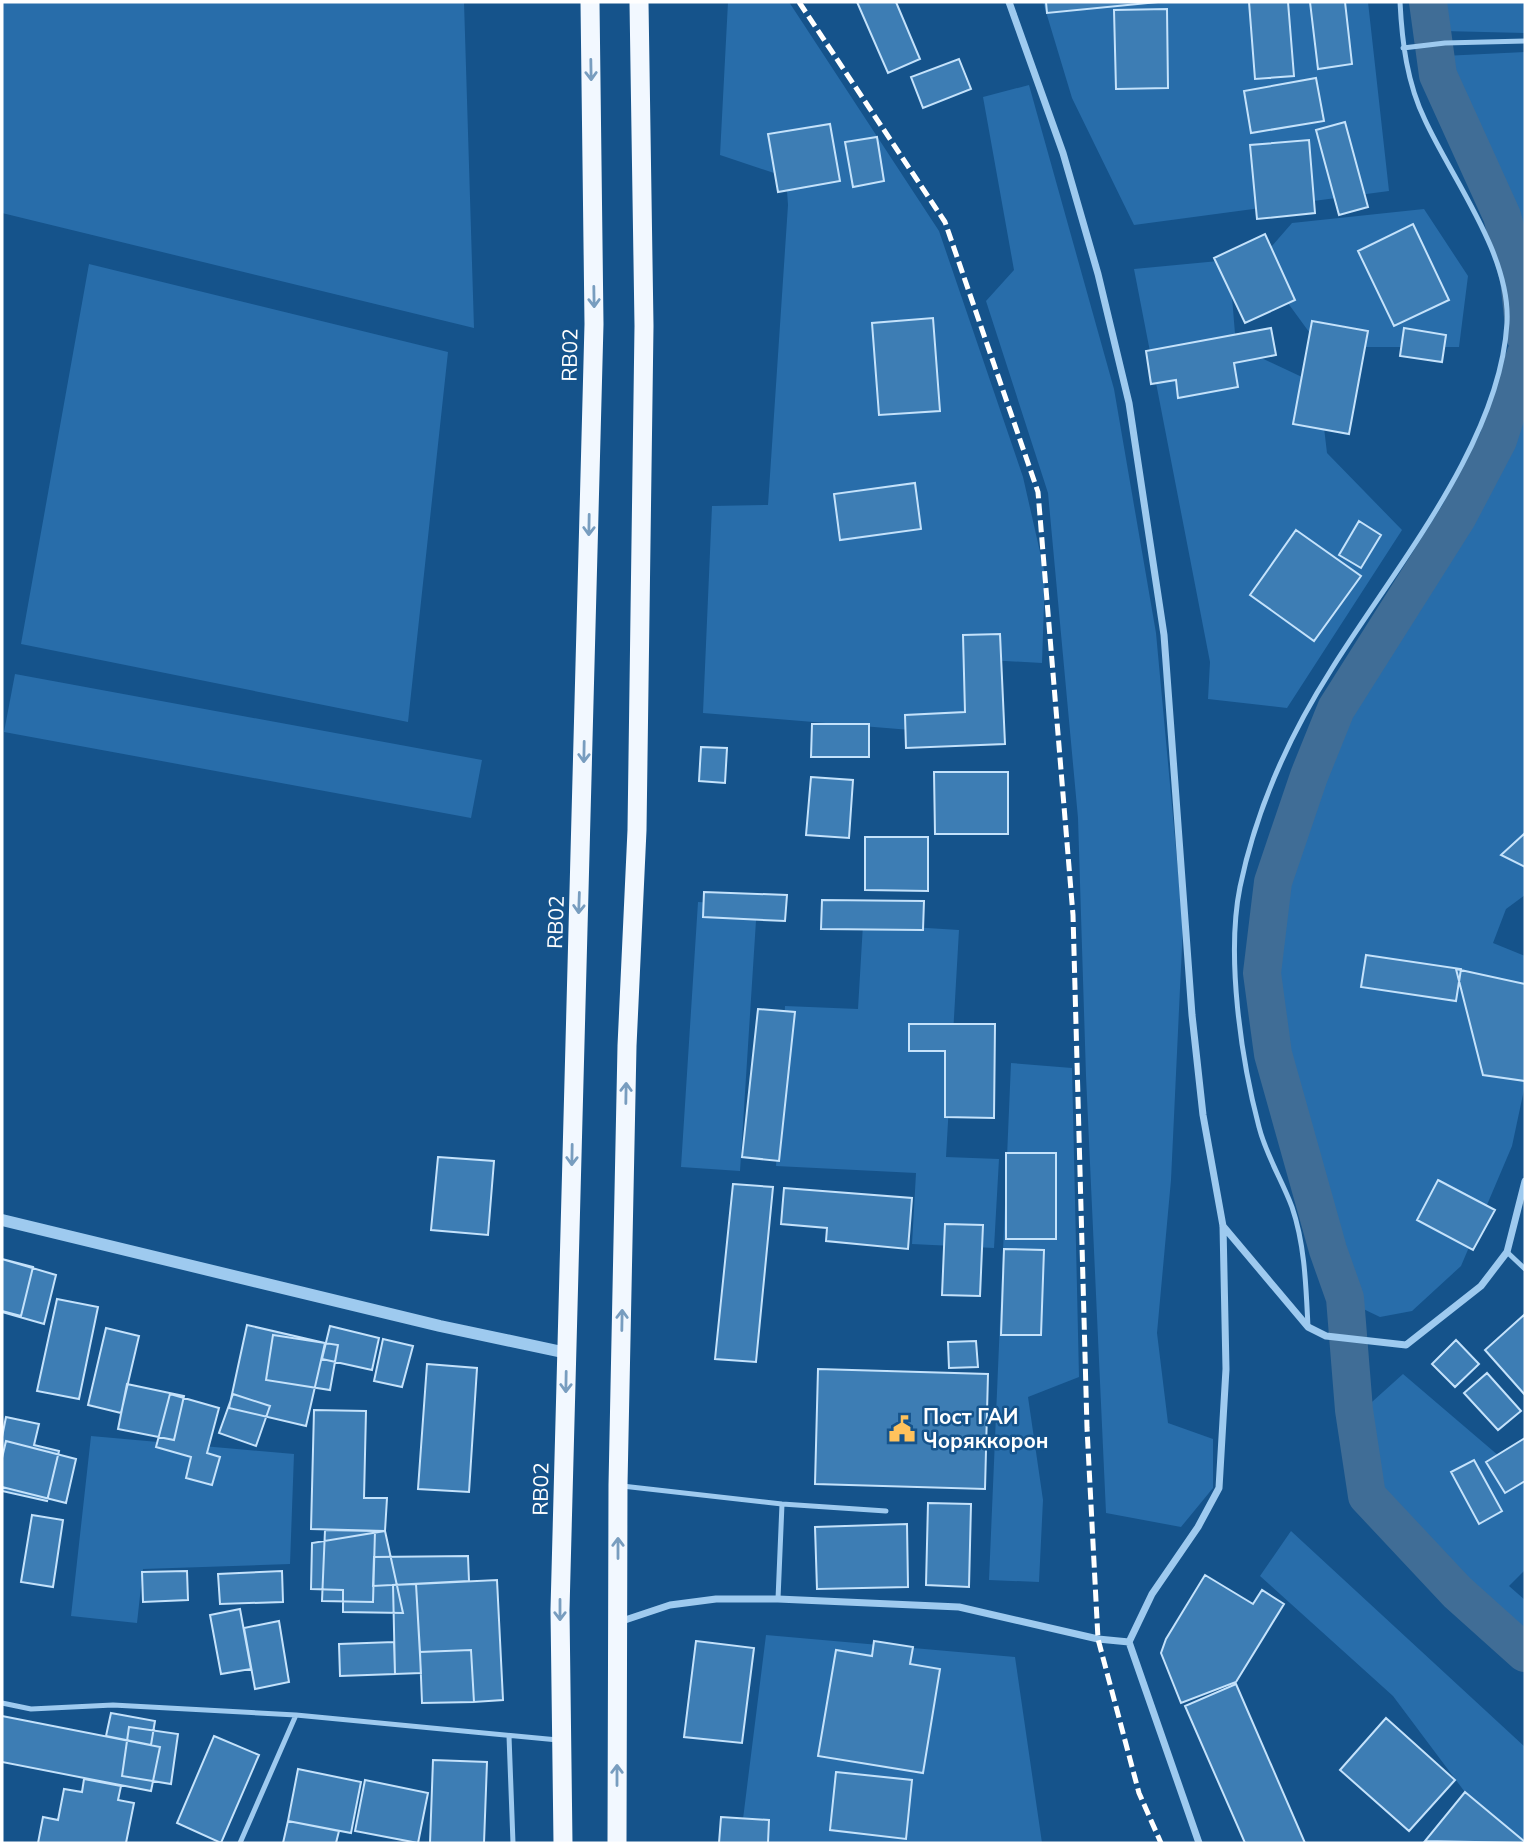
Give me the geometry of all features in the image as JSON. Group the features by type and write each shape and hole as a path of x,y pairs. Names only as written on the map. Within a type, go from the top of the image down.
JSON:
{"highway":[{"name":"RB02","path":"563,1843 560,1610 594,324 590,2"},
{"path":"617,1843 618,1485 627,1046 637,830 644,353 639,2"}],"street":[{"path":"1009,2 1063,153 1098,274 1129,403 1164,635 1192,1014 1203,1115 1223,1226 1226,1369 1219,1488 1198,1527 1152,1594 1129,1642 1199,1843"},
{"path":"1223,1226 1308,1327 1326,1336 1406,1345 1481,1286 1507,1252 1525,1181"},
{"path":"2,1220 440,1326 567,1353"},
{"path":"617,1623 670,1605 716,1599 778,1599 959,1607 1098,1639 1129,1642"}],"lane":[{"path":"1308,1327 1305,1271 1293,1209 1259,1129 1239,1016 1234,953 1239,891 1267,796 1297,728 1330,671 1416,539 1479,429 1497,382 1507,321 1499,273 1485,233 1423,117 1403,48 1400,2"},
{"path":"1403,48 1446,43 1525,41"},
{"path":"1507,1252 1525,1269"},
{"path":"618,1485 782,1504 886,1511"},
{"path":"778,1599 782,1504"},
{"path":"2,1703 31,1709 113,1705 296,1715 562,1740"},
{"path":"240,1843 296,1715"},
{"path":"509,1736 513,1843"}],"shaded area":[{"path":"2,2 464,2 474,328 2,213"},
{"path":"728,2 789,2 939,231 1023,477 1045,574 1042,663 988,660 983,736 703,713 712,506 768,505 788,205 786,177 720,155"},
{"path":"1043,2 1368,2 1389,191 1134,225 1072,98"},
{"path":"1443,2 1525,2 1525,33 1443,31"},
{"path":"1525,52 1525,270 1506,212 1444,74 1443,56"},
{"path":"1029,85 1114,389 1156,633 1183,925 1171,1180 1157,1333 1168,1423 1213,1439 1213,1488 1181,1527 1106,1513 1086,1076 1078,818 1048,493 986,301 1014,270 983,97"},
{"path":"1424,209 1468,276 1459,347 1320,347 1258,262 1292,223"},
{"path":"1229,260 1236,346 1319,385 1327,453 1402,530 1287,708 1208,699 1210,662 1134,269"},
{"path":"89,264 448,352 408,722 21,644"},
{"path":"1524,399 1525,895 1506,909 1493,943 1525,956 1525,1085 1512,1146 1461,1266 1412,1311 1380,1317 1357,1306 1286,1055 1275,975 1283,882 1317,779 1348,713 1509,448"},
{"path":"15,674 482,760 471,818 4,732"},
{"path":"698,902 757,905 740,1171 681,1167"},
{"path":"863,924 959,930 946,1157 999,1159 994,1248 912,1244 916,1173 776,1166 785,1006 858,1009"},
{"path":"1011,1063 1072,1068 1079,1377 1028,1397 1043,1500 1039,1582 989,1580"},
{"path":"1403,1374 1513,1468 1525,1458 1525,1570 1509,1586 1525,1600 1525,1642 1461,1583 1374,1488 1363,1410"},
{"path":"91,1436 294,1454 290,1564 143,1569 137,1623 71,1616"},
{"path":"1291,1531 1525,1747 1525,1843 1503,1843 1393,1696 1260,1576"},
{"path":"766,1635 1015,1657 1042,1843 740,1843"}],"building":[{"path":"857,2 896,2 920,59 888,73"},
{"path":"1046,2 1158,2 1047,13"},
{"path":"1249,2 1288,2 1294,76 1255,79"},
{"path":"1310,2 1345,2 1352,64 1318,69"},
{"path":"1167,9 1168,88 1116,89 1114,10"},
{"path":"959,59 971,89 923,108 911,77"},
{"path":"1316,78 1324,121 1251,133 1244,91"},
{"path":"1345,122 1368,207 1339,215 1316,130"},
{"path":"830,124 840,181 778,192 768,134"},
{"path":"877,137 884,181 853,187 845,142"},
{"path":"1309,140 1315,213 1257,219 1250,145"},
{"path":"1413,224 1449,300 1394,326 1358,251"},
{"path":"1265,234 1295,300 1245,323 1214,258"},
{"path":"933,318 940,411 879,415 872,323"},
{"path":"1312,321 1368,331 1349,434 1293,424"},
{"path":"1271,328 1276,355 1234,363 1238,387 1178,398 1176,380 1151,384 1146,351"},
{"path":"1404,328 1446,335 1442,362 1400,356"},
{"path":"915,483 921,529 840,540 834,494"},
{"path":"1359,521 1381,535 1361,568 1339,555"},
{"path":"1296,530 1361,576 1314,641 1250,595"},
{"path":"1000,634 1005,744 906,748 905,715 965,712 963,635"},
{"path":"812,724 869,724 869,757 811,757"},
{"path":"701,747 727,748 725,783 699,781"},
{"path":"934,772 1008,772 1008,834 935,834"},
{"path":"811,777 853,780 849,838 806,835"},
{"path":"1525,833 1525,867 1501,855"},
{"path":"865,837 928,837 928,891 865,890"},
{"path":"704,892 787,895 785,921 703,917"},
{"path":"822,900 924,901 923,930 821,929"},
{"path":"1366,955 1461,969 1456,1001 1361,987"},
{"path":"1456,969 1525,984 1525,1081 1483,1075"},
{"path":"758,1009 795,1012 779,1161 742,1157"},
{"path":"909,1024 995,1024 994,1118 945,1117 945,1051 909,1051"},
{"path":"1006,1153 1056,1153 1056,1239 1006,1239"},
{"path":"438,1157 494,1161 488,1235 431,1230"},
{"path":"1438,1180 1495,1210 1473,1250 1417,1220"},
{"path":"733,1184 773,1187 756,1362 715,1359"},
{"path":"784,1188 912,1198 908,1249 826,1241 827,1228 781,1224"},
{"path":"945,1224 983,1225 980,1296 942,1295"},
{"path":"1004,1249 1044,1250 1041,1335 1001,1335"},
{"path":"2,1259 56,1275 44,1324 2,1312"},
{"path":"2,1259 33,1267 21,1316 2,1311"},
{"path":"57,1299 98,1307 79,1399 37,1391"},
{"path":"1525,1314 1525,1395 1485,1350"},
{"path":"247,1325 325,1343 306,1426 229,1408"},
{"path":"330,1326 379,1338 372,1370 322,1359"},
{"path":"106,1328 139,1336 121,1413 88,1405"},
{"path":"273,1335 338,1345 330,1390 266,1380"},
{"path":"383,1339 413,1346 402,1387 374,1381"},
{"path":"1456,1340 1479,1364 1455,1387 1432,1364"},
{"path":"976,1341 978,1367 949,1368 948,1342"},
{"path":"427,1364 477,1368 469,1492 418,1489"},
{"name":"Пост ГАИ Чоряккорон","path":"818,1369 988,1374 985,1489 815,1484"},
{"path":"1487,1373 1521,1411 1498,1430 1464,1393"},
{"path":"127,1384 184,1396 174,1440 118,1429"},
{"path":"170,1394 219,1408 207,1453 220,1457 212,1485 186,1478 191,1457 156,1447"},
{"path":"233,1394 270,1406 256,1446 219,1433"},
{"path":"314,1410 366,1411 364,1498 387,1498 385,1531 311,1529"},
{"path":"6,1417 39,1424 34,1445 59,1451 47,1501 2,1491 2,1437"},
{"path":"1525,1438 1525,1481 1505,1493 1486,1462"},
{"path":"6,1441 76,1459 66,1503 2,1487 2,1458"},
{"path":"1474,1460 1502,1511 1479,1524 1451,1472"},
{"path":"928,1503 971,1504 969,1587 926,1585"},
{"path":"32,1515 63,1520 53,1587 21,1582"},
{"path":"907,1524 908,1587 817,1589 815,1527"},
{"path":"325,1530 375,1531 373,1602 322,1601"},
{"path":"385,1531 403,1613 343,1612 343,1590 311,1589 312,1543"},
{"path":"468,1556 469,1581 373,1586 374,1557"},
{"path":"187,1571 188,1600 143,1602 142,1572"},
{"path":"282,1571 283,1602 220,1604 218,1574"},
{"path":"1205,1575 1253,1604 1262,1590 1284,1604 1236,1682 1181,1703 1161,1653 1166,1639"},
{"path":"497,1580 503,1700 474,1702 471,1650 420,1652 416,1584"},
{"path":"416,1584 421,1673 395,1674 393,1585"},
{"path":"240,1609 251,1669 221,1674 210,1615"},
{"path":"279,1621 289,1682 255,1689 244,1628"},
{"path":"696,1641 754,1648 742,1743 684,1737"},
{"path":"874,1641 913,1647 910,1664 940,1669 923,1773 818,1756 836,1650 872,1656"},
{"path":"394,1642 395,1674 340,1676 339,1644"},
{"path":"471,1650 474,1702 422,1703 420,1652"},
{"path":"1236,1684 1305,1843 1245,1843 1185,1706"},
{"path":"111,1713 155,1721 151,1745 106,1736"},
{"path":"2,1716 160,1747 151,1791 2,1762"},
{"path":"1386,1718 1455,1780 1409,1831 1340,1770"},
{"path":"129,1727 178,1734 171,1784 122,1776"},
{"path":"214,1736 259,1755 221,1843 177,1823"},
{"path":"433,1760 487,1762 484,1843 430,1843"},
{"path":"298,1769 361,1782 351,1833 288,1821"},
{"path":"836,1772 912,1780 906,1839 830,1830"},
{"path":"84,1779 121,1786 118,1800 134,1803 126,1843 38,1843 43,1817 58,1820 64,1789 82,1792"},
{"path":"365,1780 428,1793 418,1843 355,1831"},
{"path":"1465,1792 1525,1842 1525,1843 1425,1841"},
{"path":"721,1817 769,1820 768,1843 719,1843"},
{"path":"288,1821 339,1831 336,1843 283,1843"}],"waterway":[{"path":"1428,2 1438,75 1502,216 1519,279 1525,336"},
{"path":"1525,356 1498,440 1458,516 1336,709 1309,776 1273,882 1262,973 1273,1054 1328,1250 1345,1298 1354,1410 1367,1496 1457,1592 1525,1653"}],"railway":[{"path":"799,2 945,222 1038,492 1073,915 1087,1428 1098,1639 1139,1793 1161,1843"}],"place":[{"name":"Пост ГАИ Чоряккорон","path":"902,1429"}]}
